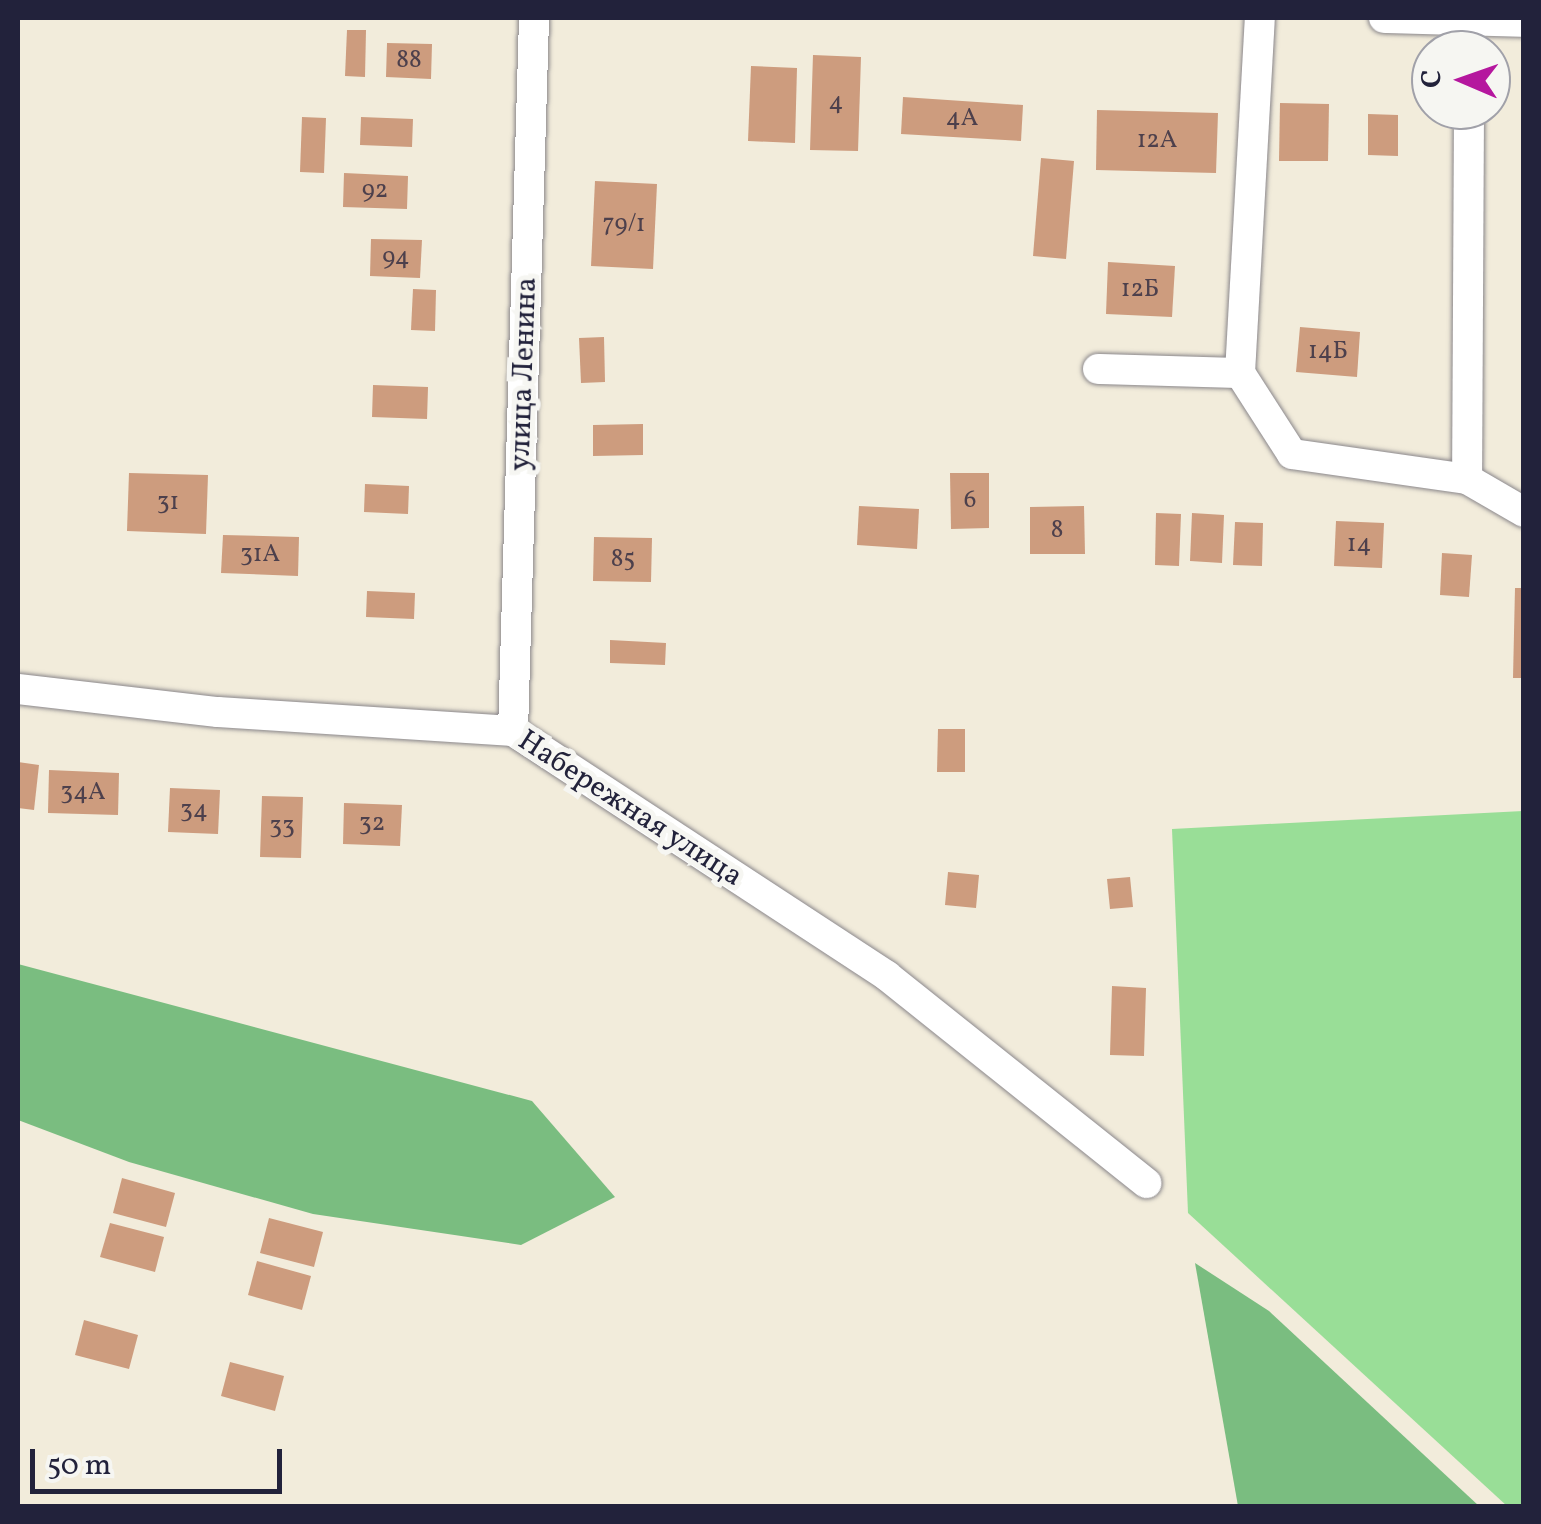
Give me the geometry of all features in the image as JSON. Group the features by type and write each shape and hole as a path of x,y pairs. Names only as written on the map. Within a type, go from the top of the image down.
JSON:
{"street":[{"name":"улица Ленина","path":"513,731 534,18"},
{"path":"1260,18 1240,373 1292,454 1468,479 1524,512"},
{"path":"1384,18 1441,30"},
{"path":"1493,30 1524,22"},
{"path":"1468,479 1470,130"},
{"path":"1098,369 1240,373"},
{"name":"Набережная улица","path":"18,690 218,712 513,731 887,976 1146,1183"}],"green space":[{"path":"1523,811 1524,1506 1507,1506 1188,1213 1172,829"},
{"path":"18,964 532,1101 615,1197 521,1245 313,1214 129,1162 18,1120"},
{"path":"1195,1263 1269,1311 1479,1506 1238,1506"}],"building":[{"path":"347,30 366,30 365,77 345,76"},
{"path":"387,43 432,44 431,79 386,77"},
{"path":"813,55 861,57 858,151 810,150"},
{"path":"751,66 797,68 795,143 748,141"},
{"path":"903,97 1023,105 1021,141 901,134"},
{"path":"1280,103 1329,104 1328,161 1279,161"},
{"path":"1097,110 1218,113 1216,173 1096,170"},
{"path":"1368,114 1398,115 1398,156 1368,155"},
{"path":"302,117 326,118 324,173 300,172"},
{"path":"361,117 413,119 412,147 360,145"},
{"path":"1041,158 1074,161 1066,259 1033,256"},
{"path":"344,173 408,176 407,209 343,207"},
{"path":"595,181 657,184 653,269 591,266"},
{"path":"371,239 422,240 420,278 370,276"},
{"path":"1108,262 1175,266 1172,317 1106,314"},
{"path":"413,289 436,290 435,331 411,330"},
{"path":"1300,327 1360,332 1357,377 1296,372"},
{"path":"604,337 605,382 581,383 579,338"},
{"path":"373,385 428,387 427,419 372,417"},
{"path":"643,424 643,455 593,456 593,425"},
{"path":"129,473 208,475 206,534 127,531"},
{"path":"950,473 989,473 989,528 951,529"},
{"path":"365,484 409,486 408,514 364,512"},
{"path":"859,506 919,509 917,549 857,545"},
{"path":"1084,506 1085,554 1030,554 1030,507"},
{"path":"1156,513 1181,514 1179,566 1155,565"},
{"path":"1192,513 1224,515 1222,563 1190,561"},
{"path":"1336,521 1384,523 1382,568 1334,566"},
{"path":"1235,522 1263,523 1262,566 1233,565"},
{"path":"223,535 299,537 298,576 221,573"},
{"path":"594,537 652,538 651,582 593,581"},
{"path":"1442,553 1472,555 1469,597 1440,595"},
{"path":"1515,588 1524,588 1524,678 1513,678"},
{"path":"367,591 415,593 414,619 366,617"},
{"path":"610,640 666,643 665,665 610,663"},
{"path":"938,729 965,729 965,772 937,772"},
{"path":"18,762 39,765 34,810 18,808"},
{"path":"49,770 119,773 118,815 48,813"},
{"path":"170,788 220,790 218,834 168,832"},
{"path":"262,796 303,797 301,858 260,857"},
{"path":"344,803 402,805 400,846 343,844"},
{"path":"948,872 979,875 976,908 945,905"},
{"path":"1130,877 1133,907 1110,909 1107,879"},
{"path":"1112,986 1146,988 1144,1056 1110,1055"},
{"path":"122,1178 175,1193 166,1227 113,1213"},
{"path":"269,1218 323,1232 314,1267 260,1253"},
{"path":"110,1223 164,1237 155,1272 100,1257"},
{"path":"257,1261 311,1276 302,1310 248,1295"},
{"path":"84,1320 138,1335 129,1369 75,1355"},
{"path":"230,1362 284,1376 275,1411 221,1396"}]}
